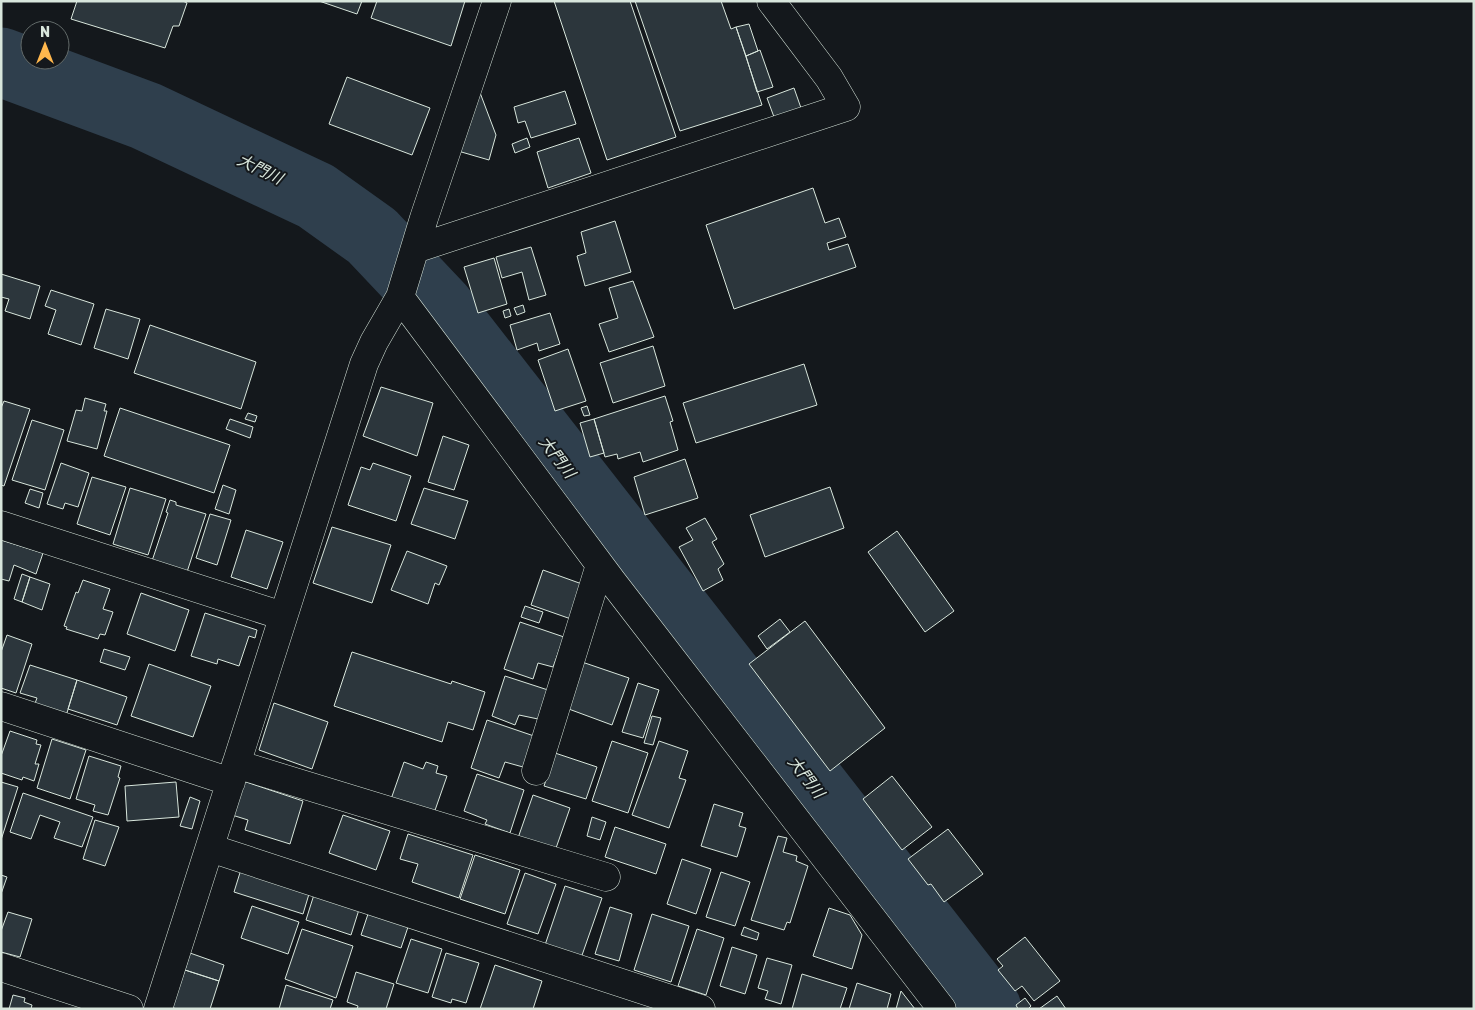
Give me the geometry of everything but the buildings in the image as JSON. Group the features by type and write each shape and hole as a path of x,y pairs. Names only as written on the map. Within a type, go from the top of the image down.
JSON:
{"street":[{"path":"158,1009 364,364 374,342 400,297 424,218 497,1"},
{"path":"415,250 846,107 818,62 770,1"},
{"path":"400,297 600,565 942,1009"},
{"path":"1,525 283,616"},
{"path":"536,771 600,565"},
{"path":"1,706 606,877"},
{"path":"210,848 701,1009"},
{"path":"1,967 129,1009"}],"waterway":[{"name":"大門川","path":"1,62 146,116 316,196 372,236 440,308 987,1009"}]}
